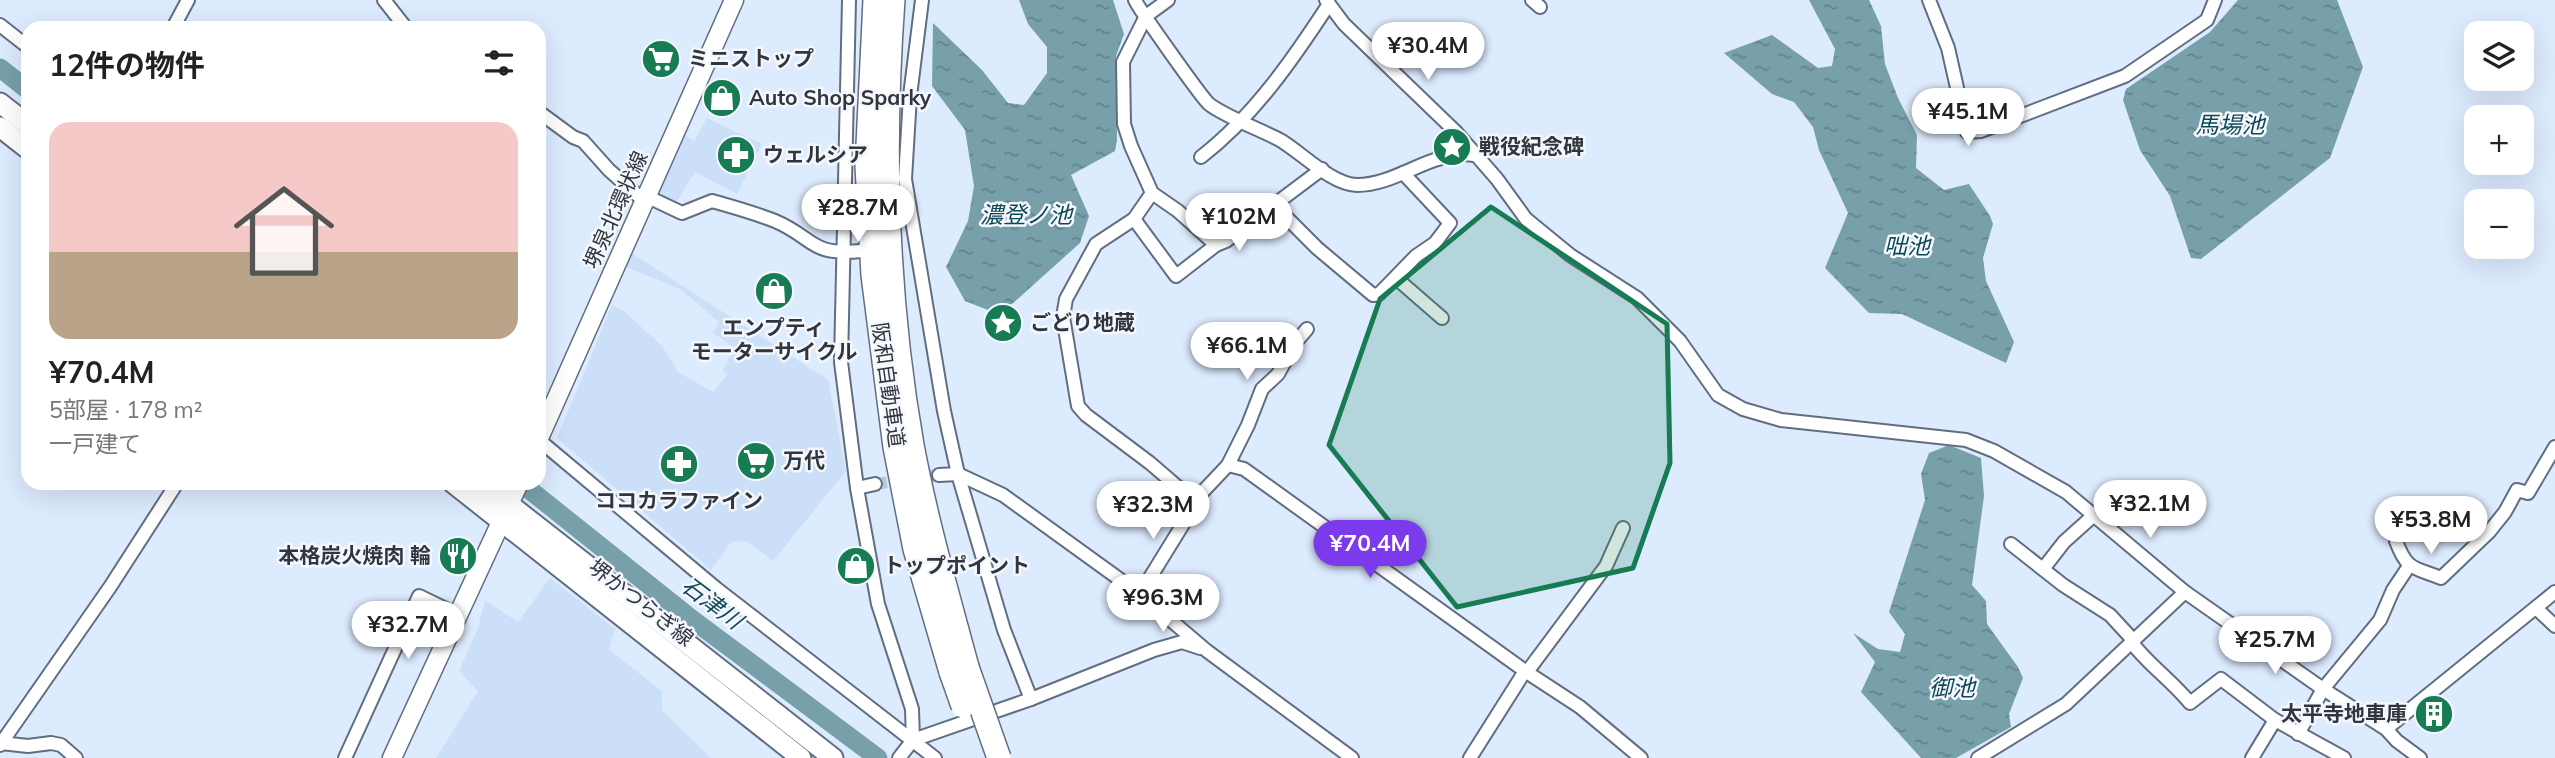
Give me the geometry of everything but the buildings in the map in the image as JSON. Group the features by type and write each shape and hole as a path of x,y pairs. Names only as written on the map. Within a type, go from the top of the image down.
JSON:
{"highway":[{"name":"阪和自動車道","path":"876,0 867,166 873,275 895,447 915,549 959,669 999,758"},
{"name":"阪和自動車道","path":"893,0 888,64 886,169 890,274 912,444 959,669 983,758"}],"main road":[{"name":"堺泉北環状線","path":"546,404 645,198 734,0"},
{"path":"0,103 21,120"},
{"path":"0,127 21,144"},
{"name":"堺かつらぎ線","path":"478,490 511,499 801,758"},
{"name":"堺かつらぎ線","path":"495,490 511,499 833,758"},
{"path":"392,758 511,499"}],"street":[{"path":"177,21 188,0"},
{"path":"384,0 400,21"},
{"path":"849,0 841,253 841,362 857,488 878,604 912,709 914,740"},
{"path":"922,0 910,96 905,180 944,411 958,474 1004,630 1031,699"},
{"path":"1135,0 1208,104 1282,141 1341,182 1353,185 1382,182 1438,159 1462,154 1474,155"},
{"path":"1168,0 1146,16 1123,62 1124,124 1130,146 1152,193 1178,211 1216,245"},
{"path":"1929,0 1948,48 1967,132 1981,131 2125,76 2207,20 2216,0"},
{"path":"1202,157 1220,143 1293,58 1331,3 1344,24 1456,132 1497,179 1526,219 1570,255 1637,298 1680,341 1718,395 1742,408 1780,420 1965,440 1994,451 2066,492 2185,592 2323,689 2386,729 2420,758"},
{"path":"0,25 21,42"},
{"path":"546,117 583,141 609,170 645,198 682,213 712,201 776,222 820,250 841,253 861,251"},
{"path":"1438,159 1456,132"},
{"path":"1134,219 1176,276 1322,169"},
{"path":"1274,205 1317,248 1373,295 1379,294 1416,256 1435,243 1450,223 1403,173"},
{"path":"1152,193 1134,219 1096,244 1066,299 1063,317 1078,405 1086,415 1150,463 1194,501"},
{"path":"900,249 917,248"},
{"path":"1396,278 1442,318"},
{"path":"1140,594 1188,516 1194,501 1228,465 1248,425 1262,388 1278,374 1294,343 1307,329"},
{"path":"546,445 717,589 935,758"},
{"path":"2396,541 2409,566 2441,578 2489,532 2505,512 2517,490 2528,493 2555,447"},
{"path":"1228,465 1244,469 1580,707 1641,758"},
{"path":"939,475 958,474 1003,495 1140,594 1207,650 1352,758"},
{"path":"857,488 875,484"},
{"path":"1,744 110,587 172,490"},
{"path":"2043,569 2064,542 2094,515"},
{"path":"1471,758 1526,671 1600,575 1623,528"},
{"path":"2011,544 2110,615 2147,662 2172,681 2190,703 2221,679 2275,720 2344,758"},
{"path":"2298,734 2323,689 2380,620 2393,590 2409,566"},
{"path":"1978,758 2066,704 2185,592"},
{"path":"2386,729 2555,593"},
{"path":"345,758 419,596 458,615"},
{"path":"2536,608 2555,626"},
{"path":"899,758 914,740 1182,642 1207,650"},
{"path":"2252,758 2275,720"},
{"path":"1,744 28,746 51,743 61,745 76,758"}],"highlighted area":[{"path":"1491,207 1667,324 1670,463 1633,568 1457,607 1329,445 1380,299"}],"shaded area":[{"path":"707,118 762,144 737,194 695,172 675,204 655,194 682,133 694,141"},
{"path":"630,252 828,380 846,471 773,561 746,541 731,542 711,570 557,438 612,305 624,311 662,346 678,372 713,392 727,375 723,371 737,349 713,333 719,322 680,289 626,267"},
{"path":"550,578 615,629 609,650 662,691 662,710 711,758 436,758 478,691 459,671 478,628 485,600 518,622"}],"water":[{"name":"濃登ノ池","path":"1019,0 1113,0 1124,34 1116,56 1117,140 1115,151 1071,175 1089,216 1080,243 1012,304 988,310 965,301 946,267 968,221 974,186 965,130 932,86 933,23 982,70 1008,103 1024,105 1047,73 1047,47 1028,24"},
{"name":"咄池","path":"1809,0 1869,0 1881,26 1885,64 1898,98 1917,135 1916,168 1944,190 1969,184 1990,216 1993,224 1983,258 1986,281 2014,342 2006,363 1902,314 1869,313 1825,268 1848,213 1819,150 1813,127 1794,102 1772,94 1724,53 1772,35 1818,68 1832,66 1835,49"},
{"name":"馬場池","path":"2238,0 2337,0 2363,67 2330,158 2201,259 2191,258 2170,196 2140,150 2123,100 2126,89 2210,32"},
{"name":"御池","path":"1949,445 1981,458 1984,496 1972,585 1986,601 1987,624 2023,678 2009,714 2011,727 1956,758 1921,758 1861,692 1875,662 1853,633 1878,649 1900,652 1905,634 1889,612 1925,500 1921,474 1929,453"}],"waterway":[{"name":"石津川","path":"0,68 21,84"},
{"name":"石津川","path":"530,490 689,617 878,758"}],"tunnel":[{"path":"875,484 939,475"}],"place":[{"name":"ミニストップ","path":"661,59"},
{"name":"Auto Shop Sparky","path":"722,98"},
{"name":"戦役紀念碑","path":"1452,147"},
{"name":"ウェルシア","path":"736,155"},
{"name":"エンプティ モーターサイクル","path":"774,291"},
{"name":"ごどり地蔵","path":"1003,323"},
{"name":"万代","path":"756,461"},
{"name":"ココカラファイン","path":"679,464"},
{"name":"本格炭火焼肉 輪","path":"458,556"},
{"name":"トップポイント","path":"856,566"},
{"name":"太平寺地車庫","path":"2434,714"}]}
